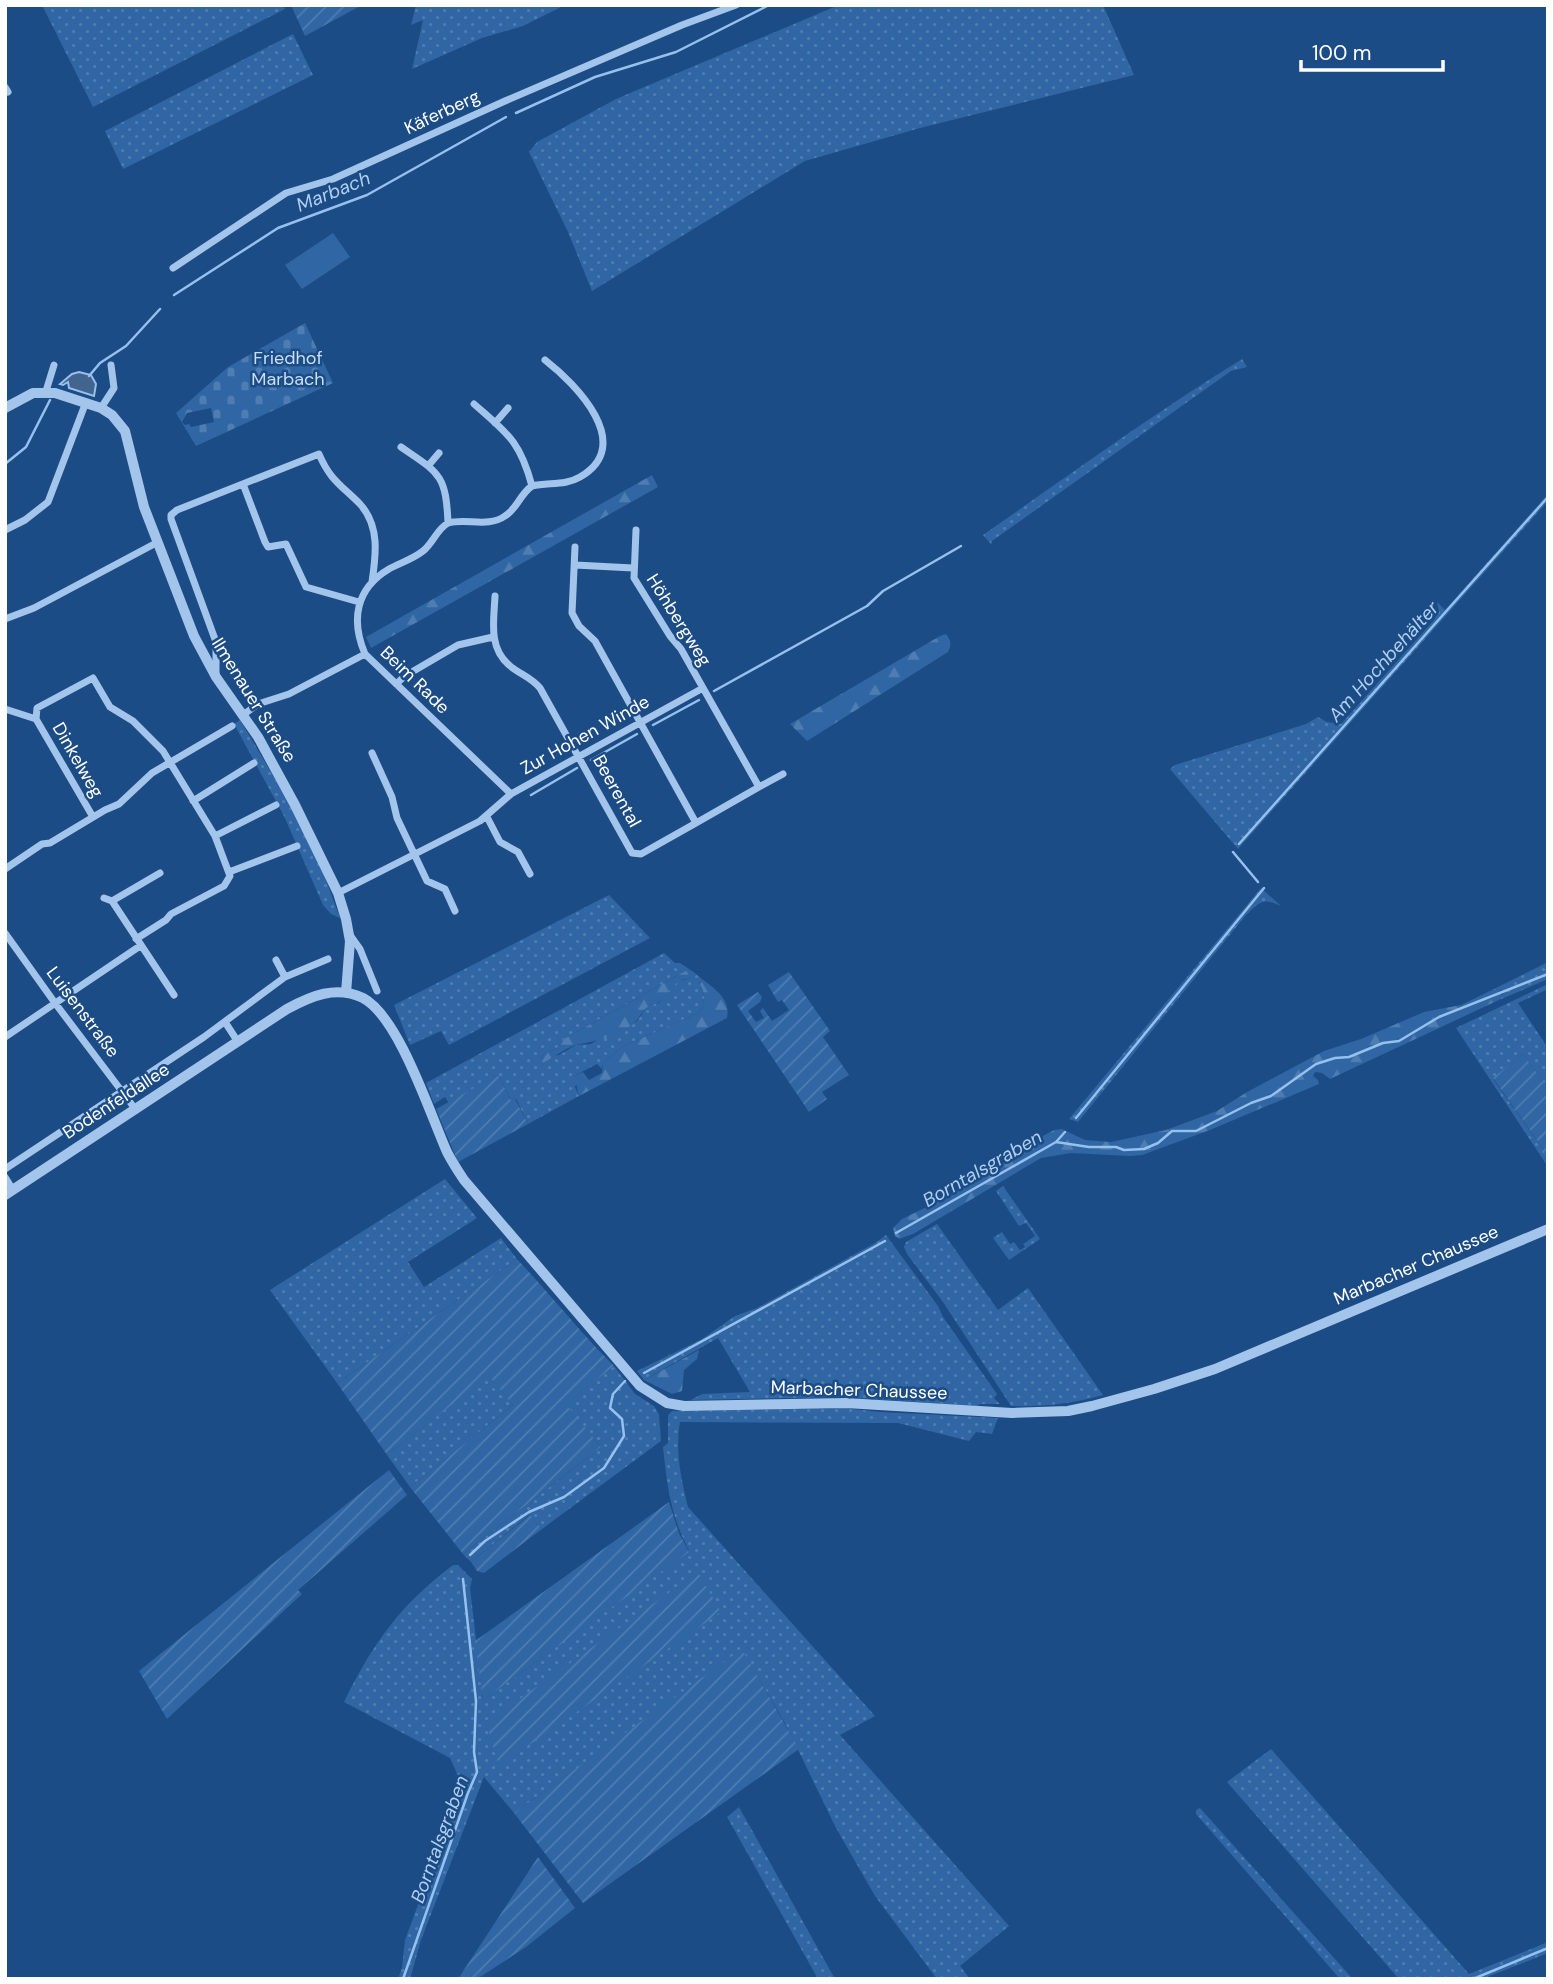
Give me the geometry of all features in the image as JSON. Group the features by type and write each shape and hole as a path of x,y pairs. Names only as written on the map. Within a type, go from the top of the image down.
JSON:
{"street":[{"name":"Käferberg","path":"173,268 286,193 333,179 531,90 682,25 736,5"},
{"path":"365,654 356,626 359,602 372,582 421,553 448,523 489,522 500,519 509,513 532,486 569,482 580,477 596,463 603,440 598,418 562,373 545,360"},
{"path":"46,391 54,365"},
{"path":"5,408 33,393 46,391 102,408 114,388 111,365"},
{"path":"5,530 25,520 48,502 86,402"},
{"path":"474,404 520,449 532,486"},
{"name":"Ilmenauer Straße","path":"102,408 112,415 127,435 142,502 188,622 216,677 258,737 338,893 349,935 346,993"},
{"path":"495,423 508,408"},
{"path":"401,447 437,472 446,491 448,523"},
{"path":"428,466 439,453"},
{"path":"216,677 216,642 171,515 177,510 319,454 331,477 359,503 370,521 376,551 372,582"},
{"path":"240,485 268,547 286,544 306,587 359,602"},
{"name":"Höhbergweg","path":"636,530 633,568 637,585 650,601 703,688"},
{"path":"5,619 34,608 158,542"},
{"path":"575,547 571,601 573,618 595,642 696,823"},
{"name":"Höhbergweg","path":"575,565 633,568"},
{"path":"495,596 493,637 501,654 509,665 540,688 579,756"},
{"path":"396,684 458,645 493,637"},
{"name":"Beim Rade","path":"243,715 258,704 289,694 365,654 511,794"},
{"name":"Dinkelweg","path":"93,817 36,719 37,708 93,678 110,707 133,721 158,744 170,764"},
{"path":"703,688 759,787"},
{"name":"Zur Hohen Winde","path":"338,893 487,817 511,794 703,688"},
{"name":"Dinkelweg","path":"5,709 36,719"},
{"path":"5,869 33,850 119,804 152,774 232,726"},
{"path":"372,753 392,797 397,818 427,881 444,889 455,911"},
{"name":"Beerental","path":"579,756 632,853 641,853 783,774"},
{"path":"193,801 254,763"},
{"path":"5,1037 138,942 171,914 224,886 230,879 215,836 170,764"},
{"path":"215,836 276,805"},
{"path":"487,817 500,842 518,852 530,874"},
{"path":"229,872 297,846"},
{"path":"112,901 160,873"},
{"path":"104,898 112,901 174,995"},
{"name":"Luisenstraße","path":"5,933 136,1110"},
{"name":"Ilmenauer Straße","path":"349,935 360,949 377,991"},
{"name":"Bodenfeldallee","path":"5,1169 225,1022 285,976 327,959"},
{"path":"276,960 285,976"},
{"name":"Bodenfeldallee","path":"5,1177 9,1192 287,1009 310,997 333,992 346,993"},
{"name":"Marbacher Chaussee","path":"346,993 364,998 390,1025 449,1156 464,1180 640,1386 667,1403 684,1406 846,1403 1012,1413 1092,1406 1215,1369 1548,1229"},
{"path":"225,1022 238,1042"}],"green space":[{"path":"42,5 284,5 285,9 93,107"},
{"path":"291,5 362,5 305,36"},
{"path":"416,5 565,5 523,26 482,38 412,69 423,20 411,25"},
{"path":"839,5 1103,5 1134,75 920,128 805,161 592,291 568,232 529,152 537,142 616,99"},
{"path":"293,34 313,75 123,169 105,131"},
{"path":"333,233 350,257 302,289 285,265"},
{"name":"Friedhof Marbach","path":"305,323 333,383 196,446 176,413 228,367","holes":["211,408 214,422 191,427 182,422 187,413"]},
{"path":"1242,359 1247,367 1231,371 991,544 983,535 1144,423"},
{"path":"652,475 658,487 371,648 366,637"},
{"path":"1548,494 1548,501 1238,849 1170,769 1175,765 1306,724 1318,717 1327,722 1341,724 1434,620 1439,611 1437,602 1445,610"},
{"path":"946,634 950,643 948,652 807,741 790,724 940,636"},
{"path":"240,720 290,804 324,875 340,918 331,914 323,905 284,816 234,724"},
{"path":"1261,888 1281,906 1265,901 1246,915 1078,1122 1069,1119"},
{"path":"609,895 650,938 449,1045 441,1031 410,1045 394,1005"},
{"path":"664,953 675,963 689,969 564,1039 557,1048 539,1058 559,1055 576,1045 591,1044 602,1037 613,1035 637,1021 647,1006 659,1003 678,981 693,978 696,974 702,979 699,983 704,994 700,1012 622,1047 603,1063 602,1069 597,1064 574,1076 579,1096 528,1124 516,1099 512,1101 498,1075 449,1103 445,1097 434,1104 426,1083"},
{"path":"1546,963 1548,979 1499,1000 1503,991 1490,991"},
{"path":"689,969 696,974 693,979 677,982 658,1003 645,1009 637,1020 623,1031 572,1046 542,1063 539,1058 557,1048 564,1039"},
{"path":"789,972 830,1031 823,1037 849,1075 822,1092 827,1099 809,1112 737,1005 758,992 762,997 760,1002 748,1011 756,1022 764,1018 760,1011 763,1008 772,1021 789,1010 782,1000 778,1002 768,985"},
{"path":"702,979 724,1000 728,1011 727,1018 579,1096 574,1076 583,1072 589,1080 602,1073 603,1063 622,1047 700,1012 704,997 699,983"},
{"path":"1548,984 1548,989 1518,1003 1548,1048 1548,1088 1523,1054 1493,1079 1548,1156 1548,1167 1456,1028"},
{"path":"1500,989 1503,996 1499,1000 1330,1079 1315,1072 1313,1076 1319,1084 1210,1130 1142,1155 1071,1153 1041,1158 913,1234 899,1239 895,1236 893,1228 902,1219 945,1198 1054,1130 1062,1129 1085,1140 1111,1142 1166,1130 1217,1111 1324,1051 1361,1039 1424,1012 1461,1005"},
{"path":"1523,1054 1548,1088 1548,1156 1493,1078"},
{"path":"498,1075 528,1124 458,1162 436,1109"},
{"path":"445,1179 477,1218 408,1262 424,1287 501,1238 517,1259 337,1383 270,1290"},
{"path":"1003,1186 1040,1239 1009,1260 993,1238 1002,1232 1010,1244 1014,1242 1020,1250 1025,1247 1023,1244 1035,1236 1026,1223 1019,1226 996,1191"},
{"path":"937,1224 998,1310 1028,1288 1103,1395 1057,1404 1011,1406 904,1247 906,1242"},
{"path":"886,1235 938,1306 997,1394 994,1398 1000,1404 977,1406 844,1397 691,1400 702,1394 750,1392 718,1338 644,1380 637,1371 702,1339 735,1316 757,1308"},
{"path":"517,1259 614,1366 566,1404 601,1447 463,1554 410,1487 513,1405 489,1376 387,1455 337,1383"},
{"path":"699,1350 697,1359 684,1370 682,1391 672,1394 644,1380"},
{"path":"614,1366 635,1394 654,1406 659,1414 661,1441 542,1529 529,1515 471,1562 463,1554 601,1447 565,1404"},
{"path":"489,1375 513,1405 410,1487 387,1455"},
{"path":"846,1408 998,1418 992,1434 976,1432 969,1441 898,1423 680,1422 678,1454 683,1486 688,1507 875,1716 840,1735 1009,1926 960,1966 970,1979 937,1979 875,1896 836,1828 786,1725 742,1650 514,1813 484,1777 421,1940 410,1979 398,1979 405,1940 450,1818 457,1794 458,1776 450,1758 344,1702 366,1661 390,1626 434,1580 453,1565 458,1565 472,1579 470,1588 483,1700 689,1551 674,1513 663,1447 668,1443 668,1415 672,1411"},
{"path":"389,1470 407,1495 298,1590 302,1594 167,1719 139,1671"},
{"path":"669,1502 679,1533 689,1552 483,1700 475,1641"},
{"path":"530,1515 542,1529 484,1573 477,1571 471,1562"},
{"path":"698,1572 721,1612 499,1766 486,1723"},
{"path":"742,1649 799,1749 583,1903 514,1813"},
{"path":"1271,1749 1469,1974 1548,1942 1548,1953 1482,1979 1399,1979 1227,1782"},
{"path":"739,1807 835,1979 818,1979 727,1817"},
{"path":"1200,1808 1351,1979 1340,1979 1196,1814 1196,1810"},
{"path":"538,1857 575,1908 526,1947 477,1979 458,1979"}],"shaded area":[{"path":"79,372 91,375 96,384 94,396 69,388 68,382 60,384"}],"waterway":[{"name":"Marbach","path":"516,113 595,77 676,52 769,5"},
{"name":"Marbach","path":"174,295 278,228 367,195 506,117"},
{"name":"Marbach","path":"89,376 100,363 126,346 160,309"},
{"name":"Marbach","path":"5,464 26,447 50,400"},
{"name":"Am Hochbehälter","path":"1239,844 1548,497"},
{"path":"714,691 867,606 883,591 961,546"},
{"path":"653,725 699,700"},
{"path":"591,760 637,734"},
{"path":"531,795 577,768"},
{"name":"Am Hochbehälter","path":"1233,852 1258,882"},
{"name":"Am Hochbehälter","path":"1076,1118 1264,888"},
{"name":"Borntalsgraben","path":"896,1233 1056,1142 1124,1150 1144,1149 1158,1143 1172,1131 1196,1131 1251,1103 1271,1096 1316,1064 1349,1057 1383,1043 1399,1041 1439,1017 1548,974"},
{"name":"Am Hochbehälter","path":"1056,1142 1065,1132"},
{"name":"Borntalsgraben","path":"644,1373 885,1241"},
{"name":"Borntalsgraben","path":"470,1555 485,1541 529,1512 564,1497 604,1468 624,1436 622,1419 610,1408 613,1394 625,1381"},
{"name":"Borntalsgraben","path":"403,1979 477,1772 474,1752 476,1701 463,1579"},
{"path":"1473,1979 1548,1948"}]}
